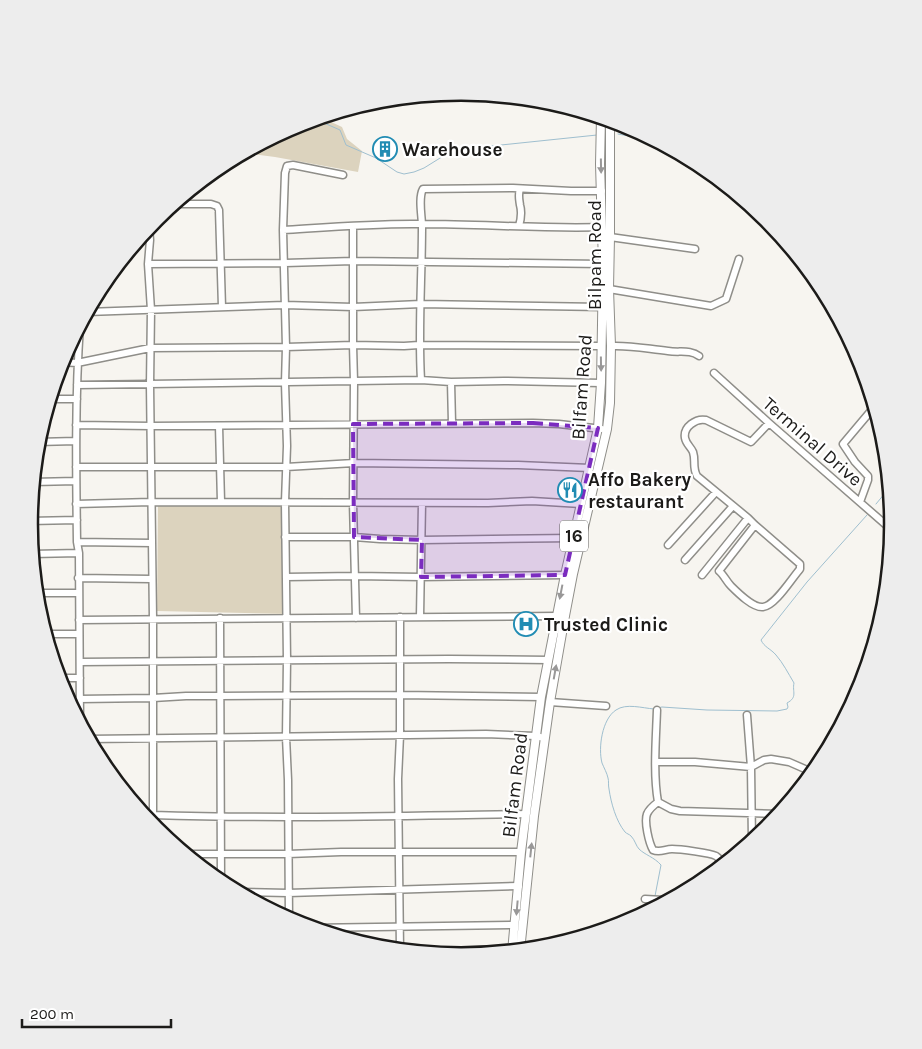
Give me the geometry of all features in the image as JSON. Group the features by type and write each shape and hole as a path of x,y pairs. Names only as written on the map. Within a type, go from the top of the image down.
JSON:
{"main road":[{"name":"Bilfam Road","path":"513,944 521,852 540,737 541,697 565,575 598,428 602,383 601,125"},
{"name":"Bilpam Road","path":"521,943 540,737 550,702 568,600 607,429 610,403 610,128"}],"street":[{"path":"289,911 285,537 287,446 283,230 287,166 293,165 343,175"},
{"path":"519,226 521,219 518,196 520,188"},
{"path":"421,380 419,345 422,262 421,195 423,189 520,188 602,191"},
{"path":"184,204 214,204 220,212 222,307"},
{"path":"283,230 422,224 602,227"},
{"path":"353,226 353,503 356,618"},
{"path":"610,237 695,249"},
{"path":"150,238 148,264 153,619 153,815"},
{"path":"609,289 711,306 726,299 739,259"},
{"path":"148,264 284,264 353,261 603,264"},
{"path":"95,312 285,304 602,307"},
{"path":"78,704 80,662 76,425 79,342"},
{"path":"70,363 77,363 150,348 353,345 601,346"},
{"path":"611,346 633,346 670,352 689,352 699,356"},
{"name":"Terminal Drive","path":"714,373 884,523"},
{"path":"77,386 421,380 451,382 602,383"},
{"path":"451,382 452,423"},
{"path":"57,399 77,399"},
{"path":"860,502 868,476 855,462 843,444 869,413"},
{"path":"755,525 719,571 731,586 747,600 756,606 763,607 769,605 780,594 800,569 800,564 748,518 697,476 694,471 693,453 685,438 685,432 688,427 699,420 706,420 751,442 769,423"},
{"path":"76,425 219,426 533,423 607,429"},
{"path":"219,426 221,502"},
{"path":"46,442 76,441"},
{"path":"76,467 286,467 354,464 518,465 590,468"},
{"path":"40,482 76,481"},
{"path":"668,545 716,492"},
{"path":"76,504 151,502 353,503 532,501 581,504"},
{"path":"420,617 422,502"},
{"path":"685,560 733,506"},
{"path":"702,574 748,518"},
{"path":"38,521 77,520"},
{"path":"285,537 354,537 422,540 574,538"},
{"path":"77,542 152,542"},
{"path":"38,554 79,554"},
{"path":"286,577 565,575"},
{"path":"78,578 152,580"},
{"path":"43,593 79,593"},
{"path":"79,620 557,616"},
{"path":"400,617 398,778 400,943"},
{"path":"220,618 221,873"},
{"path":"52,634 79,634"},
{"path":"80,662 400,659 548,660"},
{"path":"67,678 80,678"},
{"path":"79,699 186,696 541,697"},
{"path":"550,702 606,706"},
{"path":"657,710 656,762 658,802"},
{"path":"746,715 751,767 752,832"},
{"path":"96,739 486,734 540,737"},
{"path":"656,762 695,762 751,767 764,760 771,759 788,762 806,770"},
{"path":"658,802 671,809 680,811 770,814"},
{"path":"658,802 647,814 649,840 653,850 656,852 673,849 709,854 720,859"},
{"path":"153,815 287,817 526,814"},
{"path":"196,854 521,852"},
{"path":"251,892 288,893 518,886"},
{"path":"646,900 656,900"},
{"path":"331,928 515,925"}],"highlighted area":[{"path":"533,423 598,428 565,575 421,577 422,540 354,537 353,424"}],"shaded area":[{"path":"330,121 342,127 347,139 362,151 358,172 256,155 299,133"},
{"path":"158,505 285,506 286,614 157,611"}],"waterway":[{"path":"325,123 340,130 346,145 376,158 397,172 404,174 424,168 453,150 597,135"},
{"path":"618,134 629,136"},
{"path":"876,504 884,495"},
{"path":"657,708 777,711 787,709 787,703 794,696 794,683 779,658 761,640 807,582 867,515"},
{"path":"654,709 629,706 620,708 611,714 602,734 601,757 607,774 614,812 619,823 639,849 661,865 655,896"}],"place":[{"name":"Warehouse","path":"385,149"},
{"name":"Affo Bakery restaurant","path":"570,490"},
{"name":"Trusted Clinic","path":"526,624"}]}
